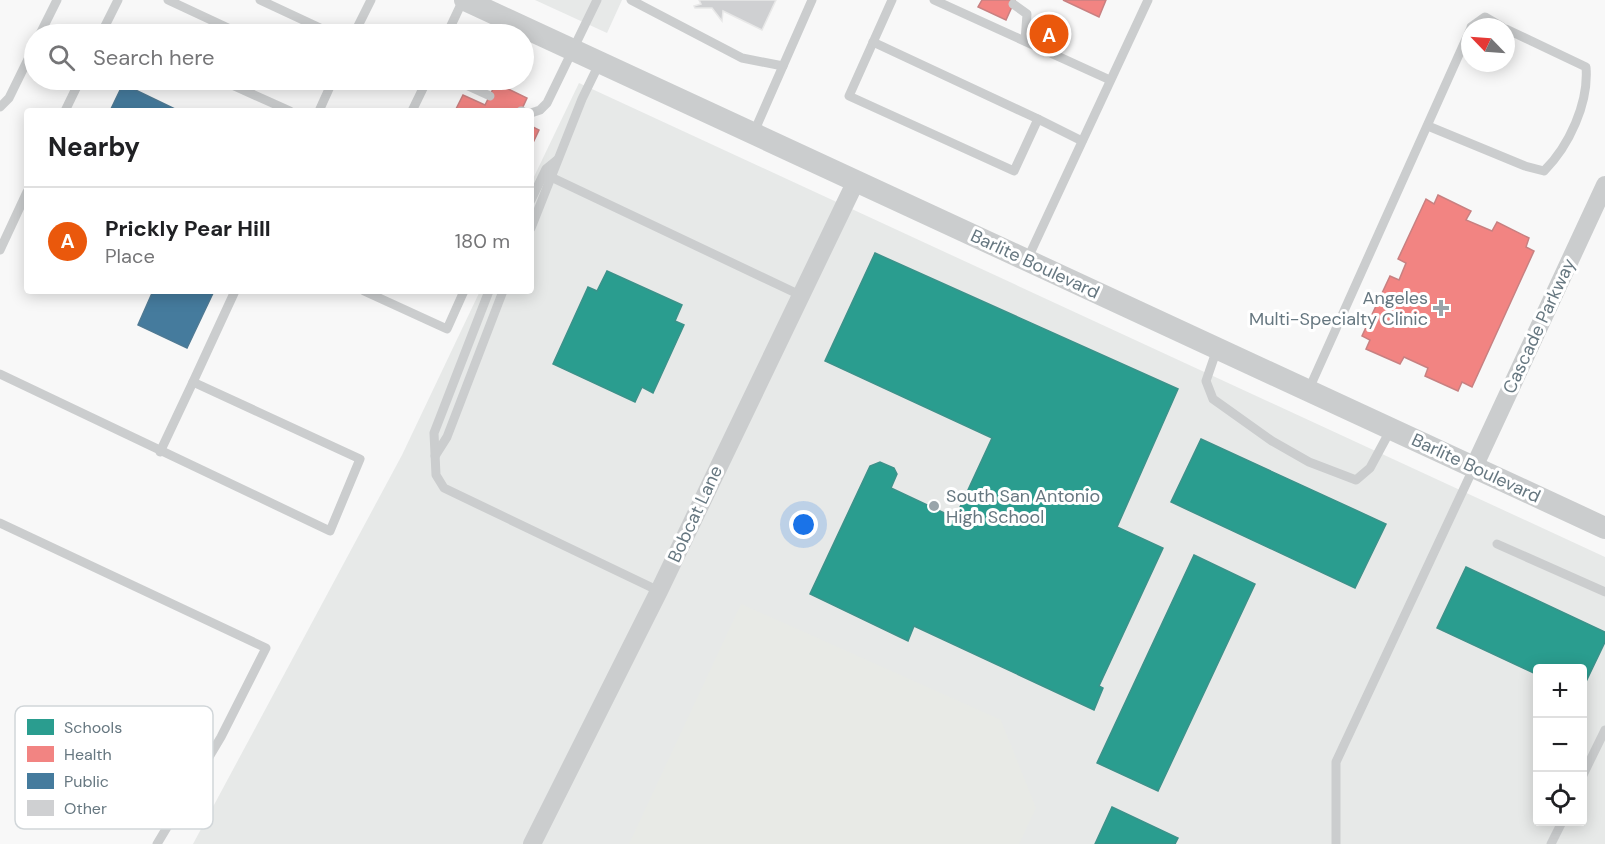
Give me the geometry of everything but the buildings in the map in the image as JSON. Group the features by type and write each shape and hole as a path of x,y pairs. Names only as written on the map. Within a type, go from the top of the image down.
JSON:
{"street":[{"name":"Barlite Boulevard","path":"464,0 517,24"},
{"name":"Barlite Boulevard","path":"534,32 855,183 1027,260 1605,528"},
{"name":"Bobcat Lane","path":"532,844 659,591 855,183"},
{"name":"Cascade Parkway","path":"1474,467 1605,185"}],"lane":[{"path":"45,24 57,0"},
{"path":"106,24 118,0"},
{"path":"168,0 220,24"},
{"path":"260,0 312,24"},
{"path":"359,24 370,0"},
{"path":"452,24 464,0"},
{"path":"534,112 548,103 597,0"},
{"path":"631,0 742,58 783,66"},
{"path":"753,135 812,0"},
{"path":"892,0 849,96 1014,171 1038,120"},
{"path":"934,0 1110,80"},
{"path":"952,8 959,0"},
{"path":"1027,260 1148,0"},
{"path":"1013,4 1028,14 1025,41"},
{"path":"1428,126 1525,166 1544,171 1560,155 1576,119 1587,81 1586,67 1515,33"},
{"path":"873,42 1082,141"},
{"path":"1308,392 1461,52"},
{"path":"534,221 553,178 557,160 582,99 600,62"},
{"path":"0,107 9,98 24,67"},
{"path":"66,108 75,90"},
{"path":"243,90 283,108"},
{"path":"320,108 328,90"},
{"path":"413,108 422,90"},
{"path":"477,90 490,96"},
{"path":"534,194 546,169 557,160"},
{"path":"553,178 800,295"},
{"path":"0,250 24,198"},
{"path":"160,452 234,294"},
{"path":"371,294 447,329 463,294"},
{"path":"488,294 434,433 436,476 444,488 659,591"},
{"path":"435,456 447,437 502,294"},
{"path":"1217,349 1206,381 1213,399 1309,462 1356,480 1370,468 1392,429"},
{"path":"0,374 330,531 360,459 193,382"},
{"path":"1336,844 1336,762 1474,467"},
{"path":"0,523 266,648 213,750"},
{"path":"1497,544 1605,592"},
{"path":"1584,772 1605,729"},
{"path":"1551,844 1560,826"},
{"path":"157,844 166,829"}],"shaded area":[{"path":"535,0 622,0 607,33"},
{"name":"South San Antonio High School","path":"579,83 1605,557 1605,844 193,844 201,829 213,829 213,807 402,455 479,294 534,294 534,177"},
{"path":"741,604 1001,720 1036,808 1019,844 629,844"}],"place":[{"name":"Prickly Pear Hill","path":"1049,34"},
{"name":"Angeles Multi-Specialty Clinic","path":"1441,308"},
{"name":"South San Antonio High School","path":"934,506"}]}
